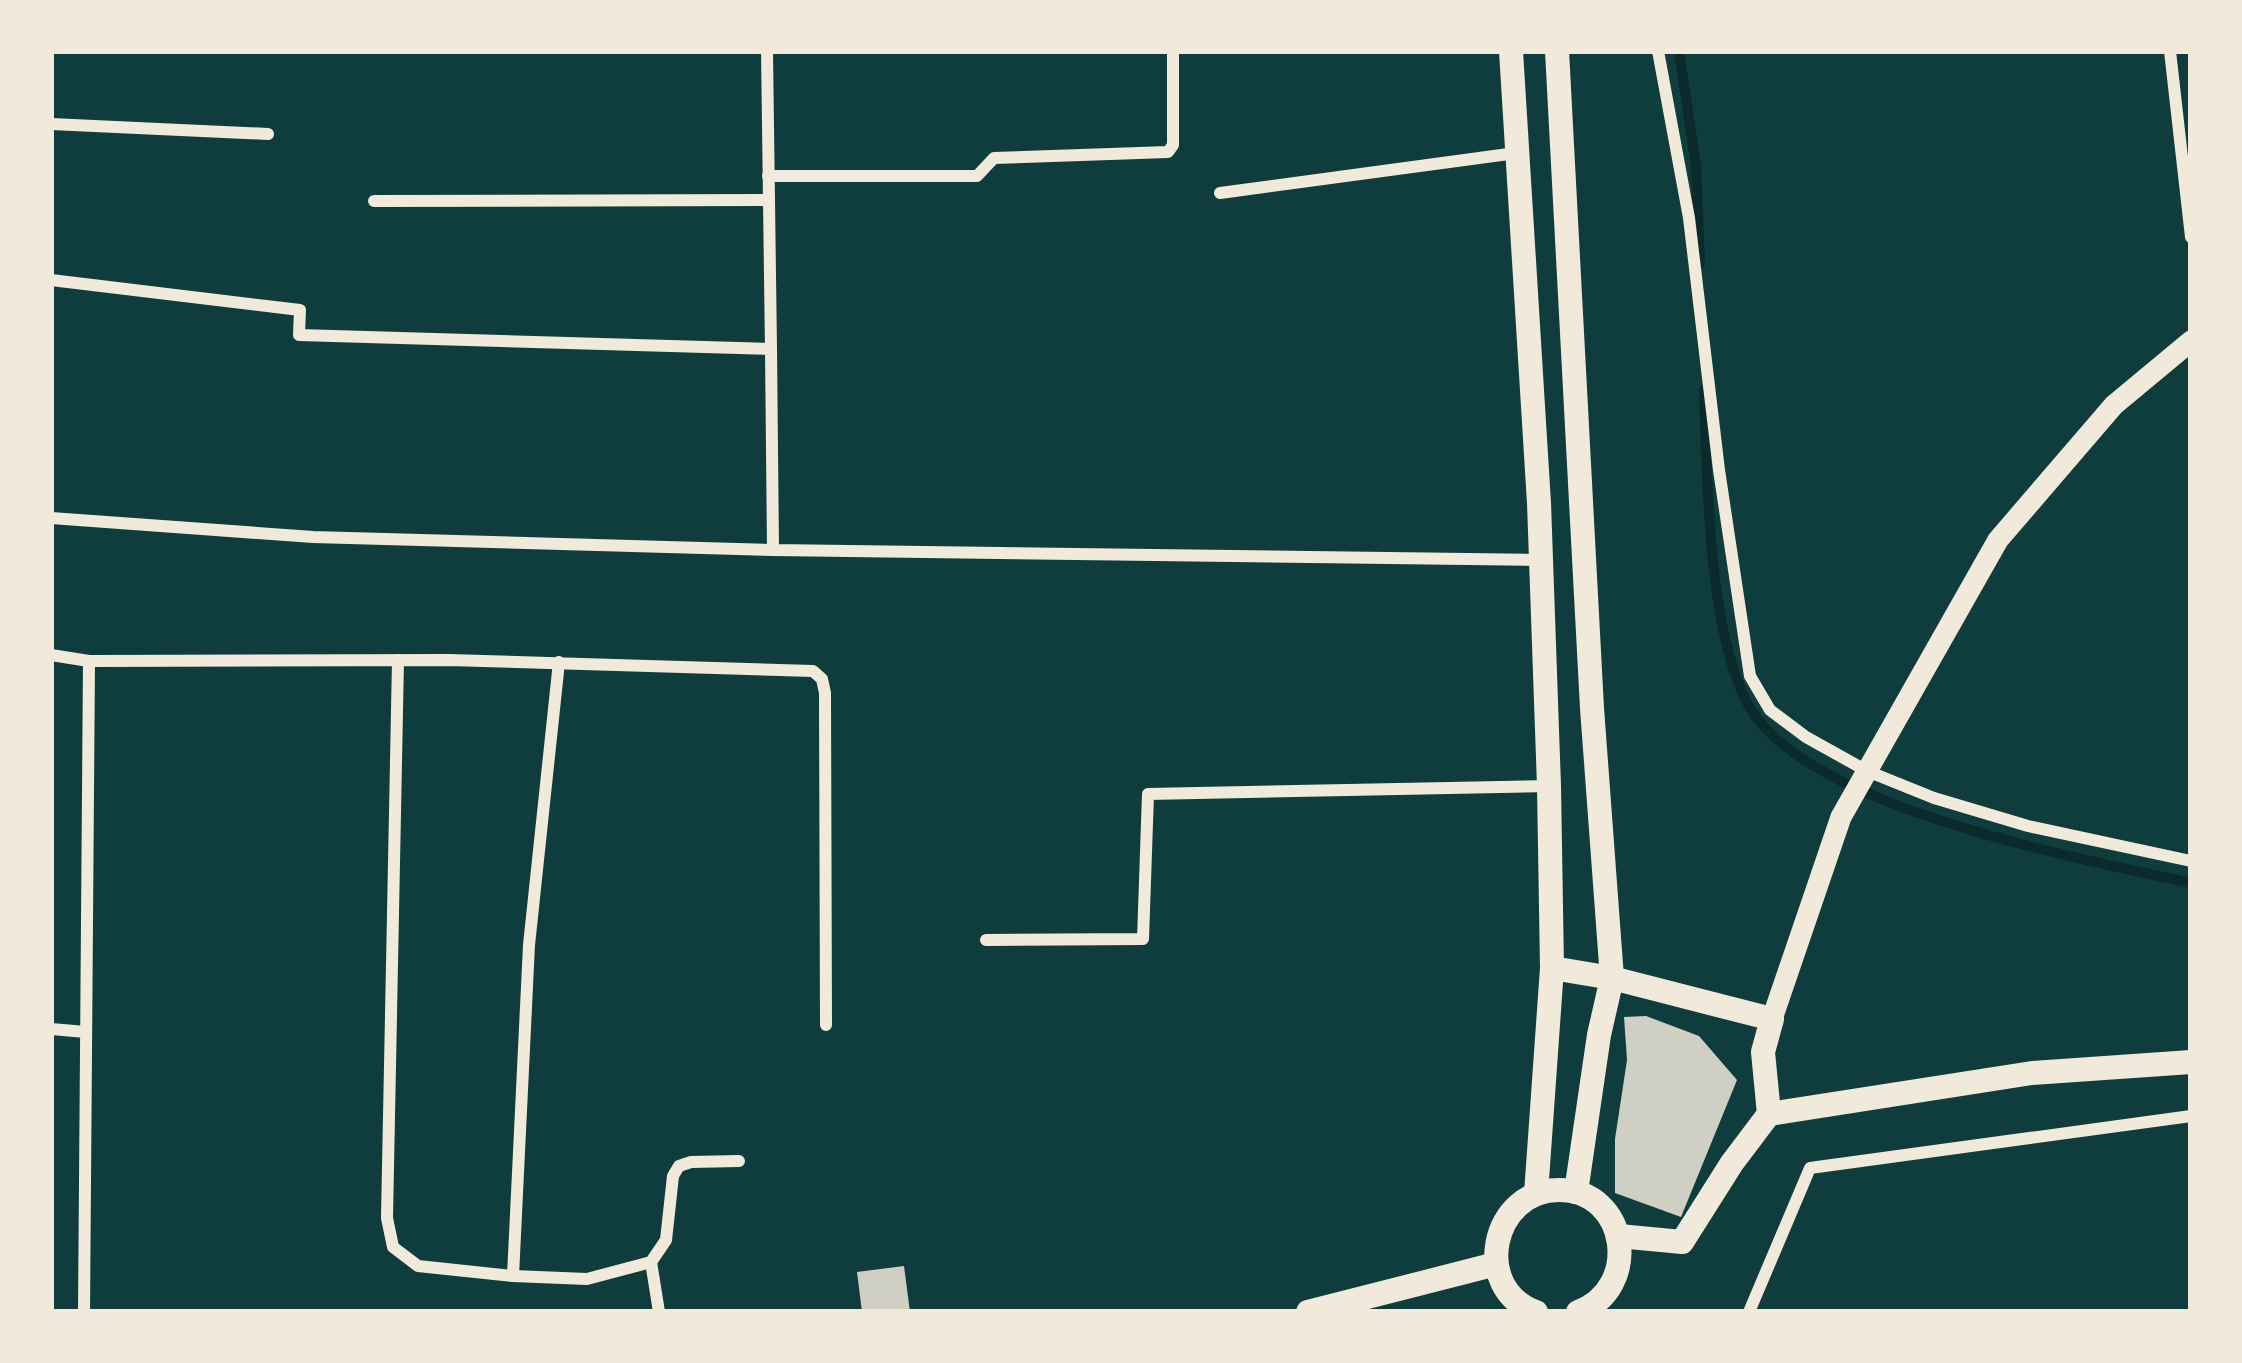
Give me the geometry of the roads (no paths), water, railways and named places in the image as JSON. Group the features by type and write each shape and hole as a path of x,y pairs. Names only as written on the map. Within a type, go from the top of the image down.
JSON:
{"main road":[{"path":"1511,51 1541,560 1549,787 1552,968 1536,1194"},
{"path":"1557,51 1592,708 1612,978 1576,1192"},
{"path":"1552,968 1772,1018 1762,1052 1769,1114"},
{"path":"1619,1236 1682,1242 1732,1162 1769,1114 2032,1073 2191,1062"},
{"path":"1530,1311 1511,1296 1496,1264 1496,1238 1504,1220 1536,1194 1556,1190 1595,1201 1610,1216 1619,1236 1622,1257 1616,1277 1606,1295 1580,1312"},
{"path":"1308,1312 1496,1264"}],"street":[{"path":"767,51 772,550"},
{"path":"769,176 977,176 991,158 1168,152 1173,145 1173,51"},
{"path":"1658,51 1689,218 1750,676 1770,710 1806,737 1867,771 1934,798 2028,826 2191,862"},
{"path":"2170,51 2191,237"},
{"path":"51,124 268,134"},
{"path":"1220,193 1516,154"},
{"path":"374,200 769,200"},
{"path":"51,280 300,310 299,335 771,349"},
{"path":"1772,1018 1841,817 1998,540 2114,405 2191,340"},
{"path":"51,518 313,537 772,550 1541,560"},
{"path":"51,655 89,661 559,662 813,671 823,679 826,1025"},
{"path":"398,660 387,1218 393,1247 418,1266 587,1279 651,1262 666,1240 673,1176 679,1166 739,1161"},
{"path":"84,1312 89,661"},
{"path":"513,1276 529,945 559,662"},
{"path":"986,940 1142,939 1148,794 1549,787"},
{"path":"51,1029 86,1031"},
{"path":"1749,1312 1810,1168 2191,1116"},
{"path":"651,1262 659,1312"}],"waterway":[{"path":"1679,51 1696,166 1700,263"},
{"path":"1704,390 1709,514 1720,610 1742,692 1759,721 1794,753 1898,806 2024,845 2191,883"}]}
